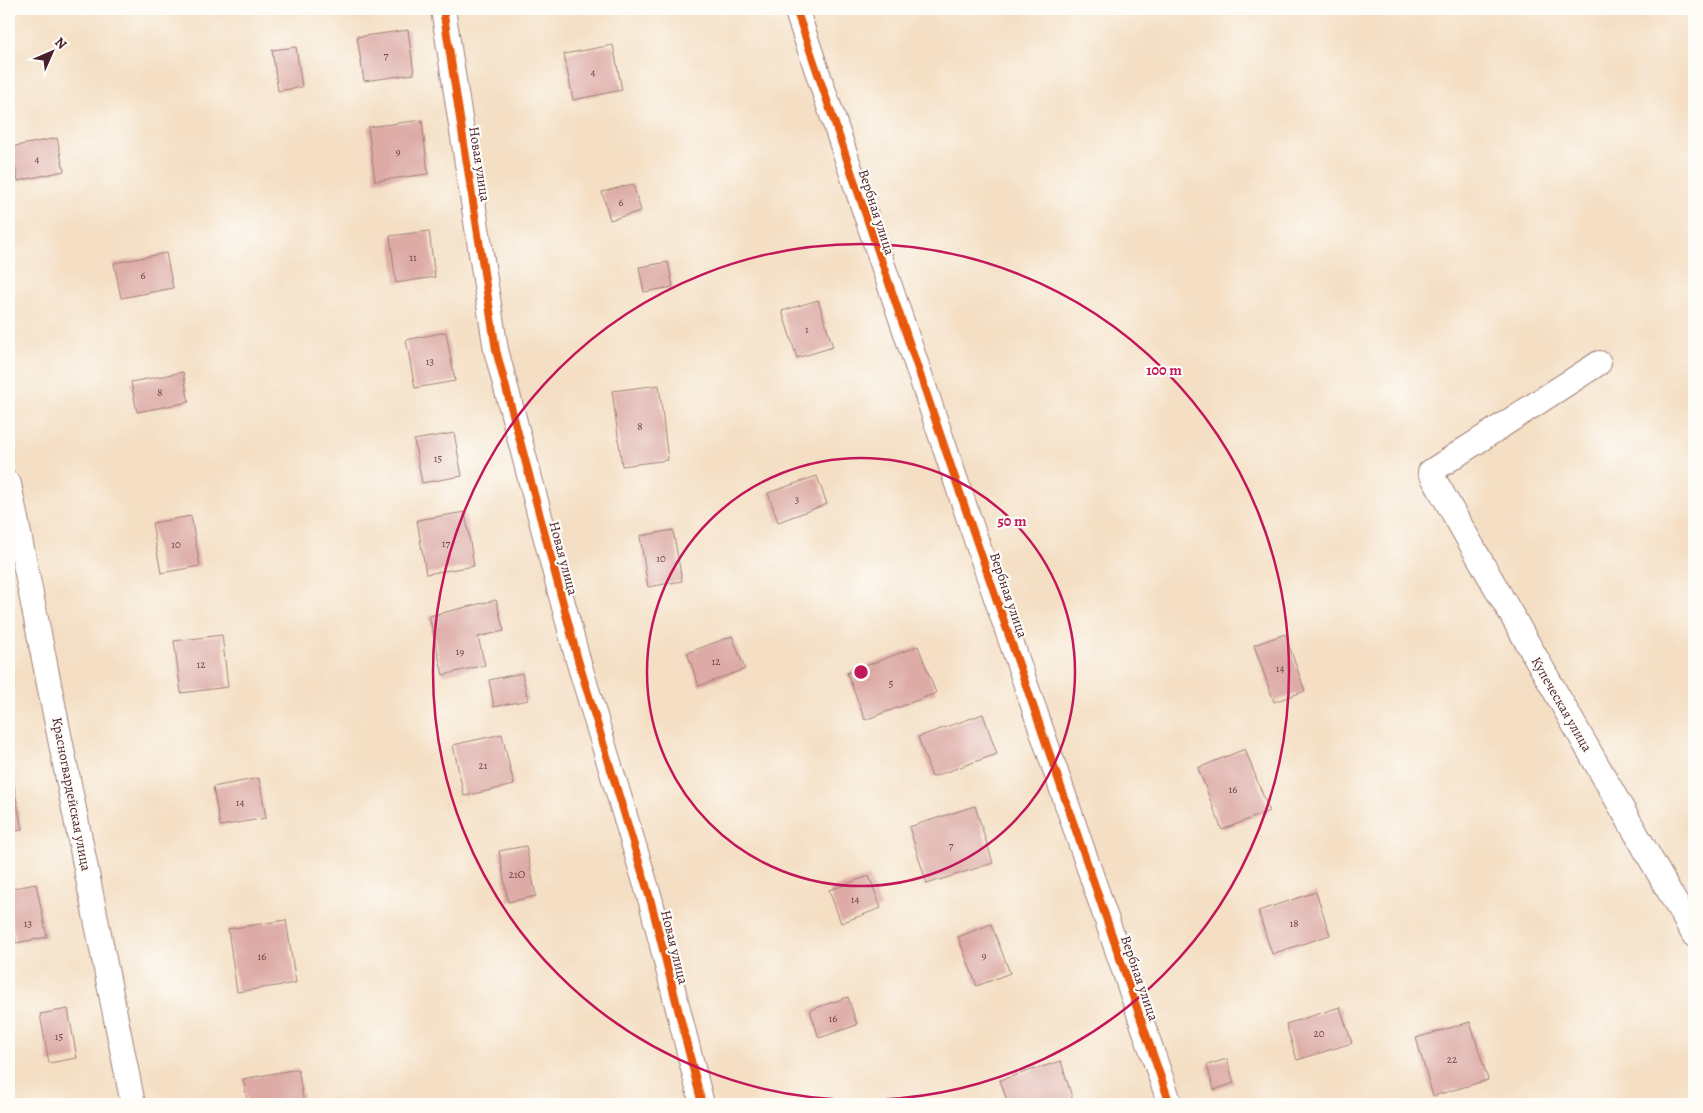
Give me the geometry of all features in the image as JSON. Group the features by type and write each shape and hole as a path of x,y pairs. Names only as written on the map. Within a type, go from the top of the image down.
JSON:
{"street":[{"name":"Новая улица","path":"443,9 496,350 578,660 651,902 702,1104"},
{"name":"Вербная улица","path":"796,9 897,311 1013,643 1170,1104"},
{"name":"Купеческая улица","path":"1599,363 1430,472 1694,935"},
{"name":"Красногвардейская улица","path":"9,484 133,1104"}],"building":[{"path":"408,30 414,74 364,81 357,37"},
{"path":"613,45 622,90 573,100 564,54"},
{"path":"296,47 302,87 278,91 272,50"},
{"path":"422,120 428,174 375,181 368,127"},
{"path":"57,138 64,171 18,181 11,147"},
{"path":"633,184 641,211 610,220 602,192"},
{"path":"429,231 435,277 396,283 390,236"},
{"path":"166,253 173,288 121,298 114,263"},
{"path":"668,262 673,287 644,292 639,267"},
{"path":"818,300 833,347 797,358 782,311"},
{"path":"446,332 455,381 415,388 406,340"},
{"path":"183,372 189,402 137,412 131,382"},
{"path":"659,385 668,460 622,466 612,391"},
{"path":"454,433 462,476 422,483 414,440"},
{"path":"817,476 827,504 778,522 768,493"},
{"path":"465,512 474,566 426,574 417,520"},
{"path":"191,516 200,566 161,573 152,523"},
{"path":"673,530 682,581 648,587 640,536"},
{"path":"496,600 504,631 478,637 485,665 443,675 429,616"},
{"path":"1285,634 1305,691 1274,702 1254,645"},
{"path":"222,635 228,687 181,693 174,641"},
{"path":"732,636 745,669 699,686 687,653"},
{"path":"918,646 936,693 865,720 847,673"},
{"path":"522,673 528,700 494,707 489,680"},
{"path":"983,714 997,754 932,777 918,737"},
{"path":"502,734 514,785 464,796 453,745"},
{"path":"1245,749 1269,811 1222,830 1198,768"},
{"path":"9,775 12,775 22,830 9,832"},
{"path":"259,778 266,818 220,826 213,787"},
{"path":"975,806 993,863 927,884 909,827"},
{"path":"526,846 536,896 508,902 499,851"},
{"path":"869,876 881,908 841,923 829,890"},
{"path":"36,884 47,937 16,943 9,908 9,889"},
{"path":"1316,892 1330,935 1272,954 1258,911"},
{"path":"286,920 296,983 237,992 228,929"},
{"path":"991,924 1010,973 977,986 958,937"},
{"path":"848,997 857,1025 819,1038 810,1010"},
{"path":"1340,1007 1352,1043 1297,1060 1286,1024"},
{"path":"68,1009 77,1058 49,1063 40,1014"},
{"path":"1470,1022 1488,1080 1433,1096 1416,1038"},
{"path":"1227,1059 1234,1083 1214,1090 1207,1065"},
{"path":"1061,1061 1074,1104 1008,1104 1000,1080"},
{"path":"298,1069 304,1104 248,1104 243,1079"}],"cycle path":[{"path":"443,9 496,350 578,660 651,902 702,1104"},
{"path":"796,9 1170,1104"}]}
